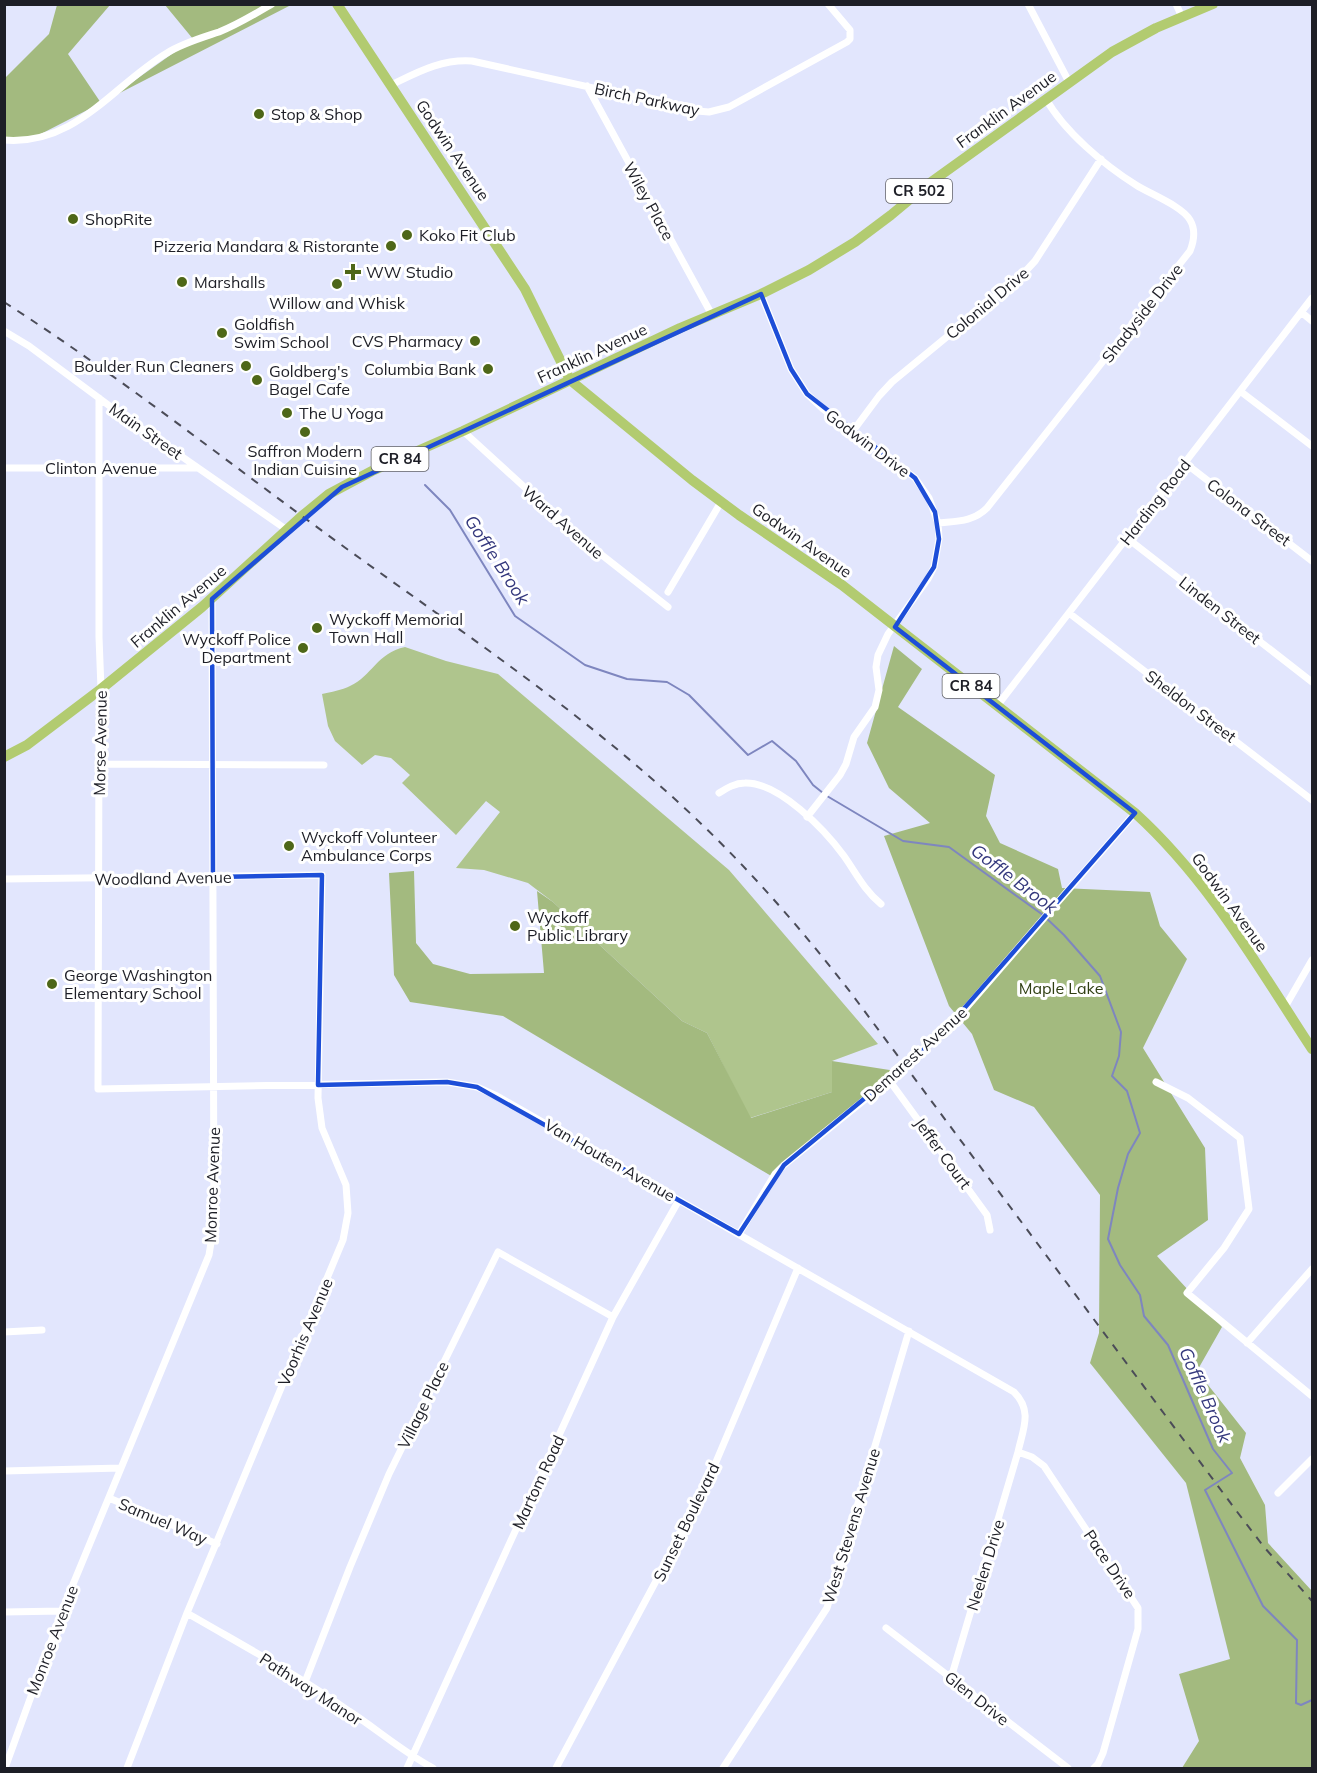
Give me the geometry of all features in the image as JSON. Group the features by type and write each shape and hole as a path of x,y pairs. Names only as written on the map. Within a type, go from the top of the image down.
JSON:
{"main road":[{"name":"Godwin Avenue","path":"337,4 525,289 570,380 721,502 842,585 1135,813 1173,850 1196,877 1312,1049"},
{"name":"Franklin Avenue","path":"4,757 27,745 101,689 212,599 318,503 342,487 809,270 855,242 927,184 1133,39 1213,4"}],"street":[{"path":"4,140 39,138 67,128 167,53 239,23 272,4"},
{"name":"Birch Parkway","path":"391,85 430,66 472,61 709,112 729,107 850,39 850,30 828,4"},
{"path":"1028,4 1069,82"},
{"path":"1176,4 1182,16"},
{"name":"Wiley Place","path":"587,86 712,315"},
{"name":"Shadyside Drive","path":"938,523 968,520 987,508 1190,251 1193,243 1193,228 1185,214 1133,183 1101,159 1062,123 1046,99"},
{"name":"Colonial Drive","path":"854,430 892,382 1022,275 1035,261 1101,159"},
{"name":"Godwin Drive","path":"761,294 791,369 807,394 823,409 854,430 915,478 930,498 938,523 939,539 934,567 882,644 878,655 876,667 879,690 874,707 854,737 840,776 807,817"},
{"name":"Harding Road","path":"997,706 1312,298"},
{"path":"1301,312 1312,321"},
{"name":"Main Street","path":"4,331 29,346 287,530"},
{"path":"1240,391 1312,446"},
{"name":"Morse Avenue","path":"98,1089 101,689 99,398"},
{"name":"Ward Avenue","path":"463,431 579,537 668,607"},
{"name":"Colona Street","path":"1185,463 1312,561"},
{"name":"Clinton Avenue","path":"4,468 197,468"},
{"path":"668,591 721,502"},
{"name":"Linden Street","path":"1126,538 1312,682"},
{"name":"Monroe Avenue","path":"5,1768 62,1611 212,1243 214,1087 212,599"},
{"name":"Sheldon Street","path":"1069,613 1312,800"},
{"path":"99,764 324,765"},
{"path":"719,793 739,784 756,784 784,798 829,837 864,887 881,904"},
{"name":"Demarest Avenue","path":"739,1234 775,1174 783,1165 889,1080 894,1070 940,1036 1135,813"},
{"name":"Woodland Avenue","path":"4,879 322,875"},
{"name":"Voorhis Avenue","path":"127,1768 188,1613 347,1227 346,1185 322,1128 319,1114 322,875"},
{"path":"1285,1007 1312,960"},
{"name":"Jeffer Court","path":"889,1080 987,1215 990,1230"},
{"name":"Van Houten Avenue","path":"98,1089 447,1082 477,1088 497,1096 1014,1392 1021,1399 1026,1410 1018,1452"},
{"path":"1156,1082 1188,1098 1240,1138 1249,1209 1224,1248 1187,1293 1312,1396"},
{"name":"Martom Road","path":"407,1768 613,1317 680,1200"},
{"name":"Village Place","path":"305,1682 389,1474 498,1252 613,1317"},
{"name":"Sunset Boulevard","path":"556,1768 702,1496 798,1268"},
{"path":"1247,1343 1312,1269"},
{"path":"4,1332 42,1330"},
{"name":"West Stevens Avenue","path":"723,1768 827,1608 909,1331"},
{"name":"Neelen Drive","path":"951,1678 1018,1452"},
{"name":"Pace Drive","path":"1018,1452 1032,1457 1044,1466 1138,1608 1138,1629 1103,1753 1094,1768"},
{"path":"1278,1493 1312,1459"},
{"path":"4,1472 121,1468"},
{"name":"Samuel Way","path":"109,1498 217,1544"},
{"path":"4,1612 62,1611"},
{"name":"Pathway Manor","path":"188,1613 305,1682 350,1711 412,1757 433,1768"},
{"name":"Glen Drive","path":"886,1628 1068,1768"}],"highlighted area":[{"path":"761,294 791,369 807,394 915,478 935,512 939,539 934,567 895,627 1135,813 940,1036 784,1165 739,1234 477,1087 447,1082 318,1085 322,875 213,877 212,599 342,487"}],"green space":[{"path":"57,5 110,5 68,54 101,103 33,138 5,137 4,79 49,34"},
{"path":"165,5 291,5 110,98 193,39"},
{"name":"Maple Lake","path":"894,646 922,669 898,707 995,775 986,816 1000,843 1058,869 1062,888 1150,892 1160,926 1187,959 1143,1048 1205,1148 1208,1220 1157,1256 1222,1327 1197,1371 1246,1433 1240,1458 1265,1505 1268,1543 1312,1591 1312,1768 1182,1768 1199,1741 1179,1674 1230,1659 1186,1483 1090,1363 1099,1333 1100,1195 1034,1107 994,1090 972,1034 949,1006 884,836 930,823 889,788 867,743"},
{"path":"405,647 446,661 498,674 729,870 878,1044 832,1061 832,1092 750,1118 707,1033 682,1021 553,902 528,883 484,870 456,868 500,812 486,801 456,835 402,783 410,775 391,758 375,755 362,765 335,741 328,726 322,694 340,690 358,682 381,659"},
{"path":"414,871 416,943 433,964 470,974 544,973 537,891 553,902 682,1021 707,1033 751,1118 832,1092 832,1061 896,1071 773,1177 503,1016 410,1002 394,975 389,873"}],"waterway":[{"name":"Goffle Brook","path":"425,485 450,510 515,616 585,665 627,679 667,682 689,695 748,755 772,741 796,761 813,785 823,793"},
{"name":"Goffle Brook","path":"827,796 903,841 949,847 1043,915 1100,976 1121,1032 1119,1056 1112,1076 1127,1091 1140,1133 1128,1154 1118,1188 1108,1239 1120,1265 1140,1295 1144,1316 1168,1345 1213,1449 1232,1473 1205,1490 1263,1606 1297,1640 1296,1703 1301,1705 1312,1700"}],"railway":[{"path":"4,302 131,389 531,682 607,741 701,823 779,905 851,993 1238,1513 1264,1547 1312,1601"}],"place":[{"name":"Stop & Shop","path":"259,114"},
{"name":"ShopRite","path":"73,219"},
{"name":"Koko Fit Club","path":"407,235"},
{"name":"Pizzeria Mandara & Ristorante","path":"391,246"},
{"name":"WW Studio","path":"353,272"},
{"name":"Marshalls","path":"182,282"},
{"name":"Willow and Whisk","path":"337,284"},
{"name":"Goldfish Swim School","path":"222,333"},
{"name":"CVS Pharmacy","path":"475,341"},
{"name":"Boulder Run Cleaners","path":"246,366"},
{"name":"Columbia Bank","path":"488,369"},
{"name":"Goldberg's Bagel Cafe","path":"257,380"},
{"name":"The U Yoga","path":"287,413"},
{"name":"Saffron Modern Indian Cuisine","path":"305,432"},
{"name":"Wyckoff Memorial Town Hall","path":"317,628"},
{"name":"Wyckoff Police Department","path":"303,648"},
{"name":"Wyckoff Volunteer Ambulance Corps","path":"289,846"},
{"name":"Wyckoff Public Library","path":"515,926"},
{"name":"George Washington Elementary School","path":"52,984"}]}
